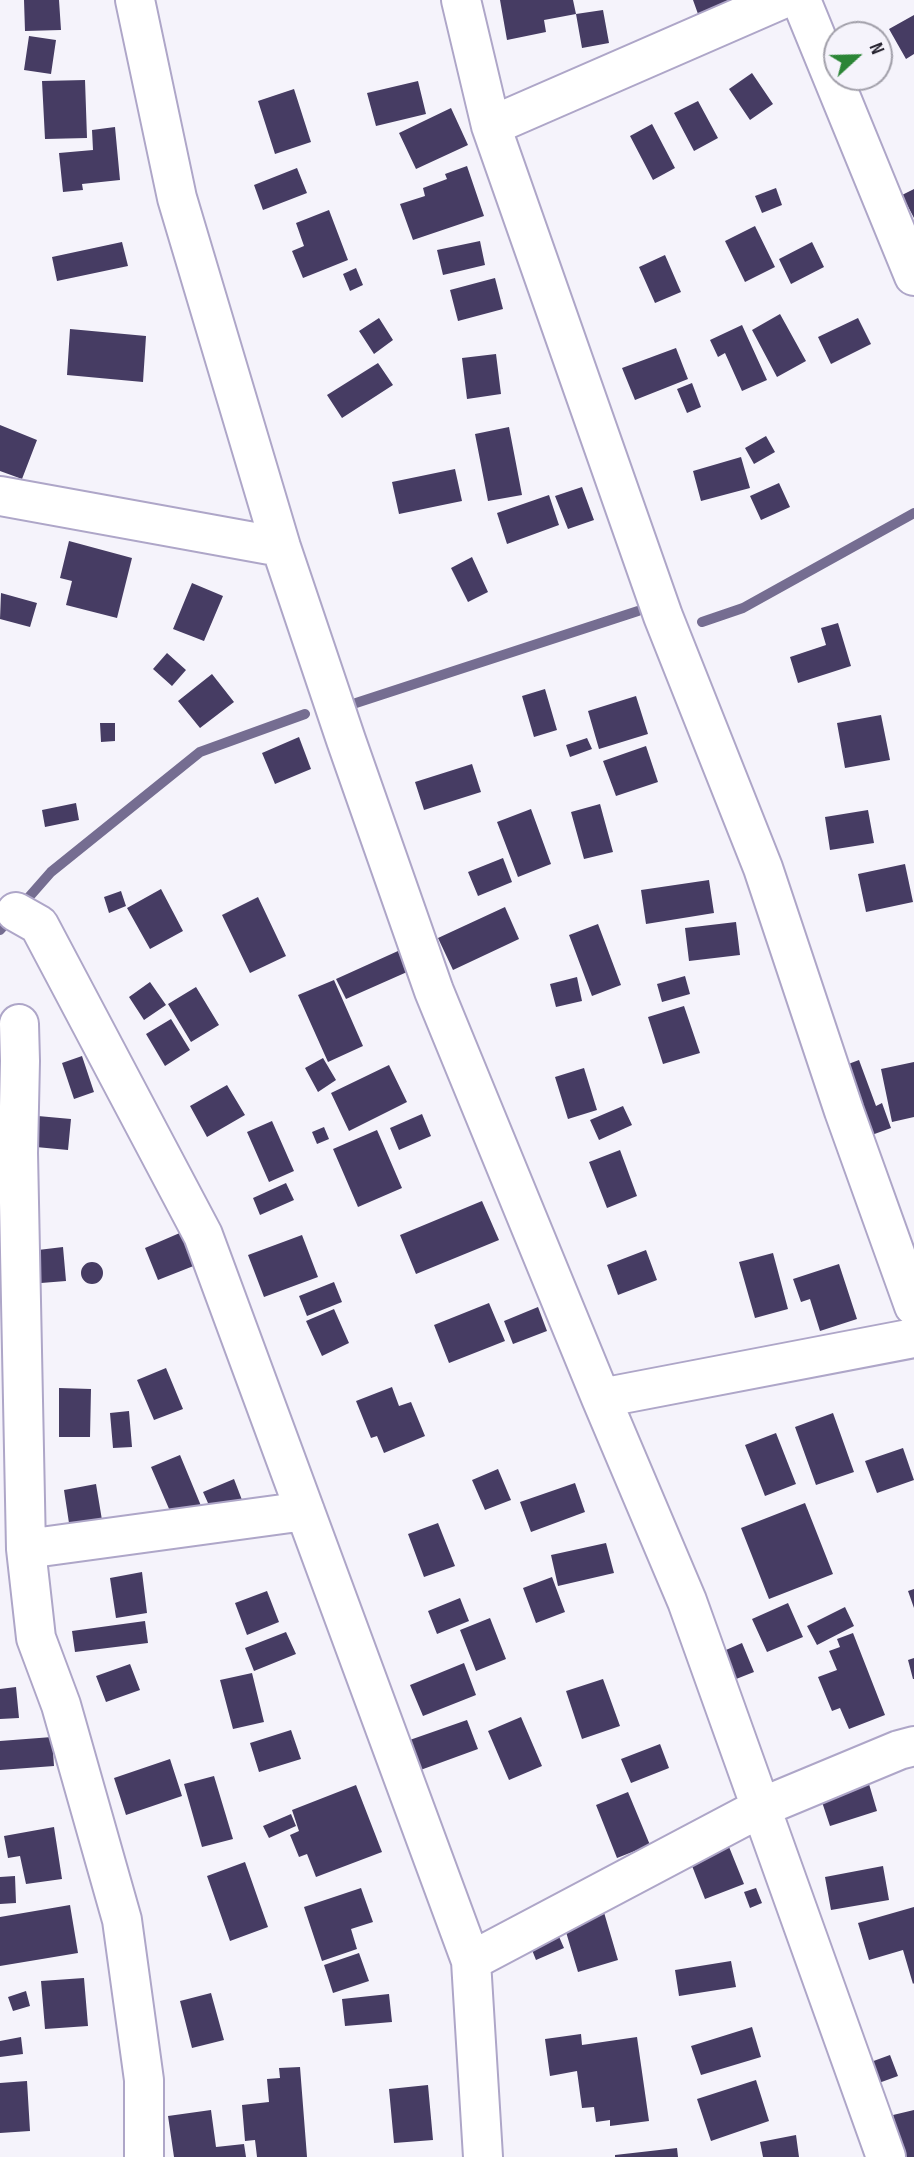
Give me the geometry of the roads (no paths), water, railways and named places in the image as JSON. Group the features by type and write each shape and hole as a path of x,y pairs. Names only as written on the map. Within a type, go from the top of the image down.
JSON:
{"street":[{"path":"135,0 177,198 281,547 434,991 687,1601 886,2157"},
{"path":"461,0 491,127 663,616 763,869 844,1111 914,1306"},
{"path":"491,127 780,0"},
{"path":"801,0 914,276"},
{"path":"0,496 281,547"},
{"path":"16,912 39,925 203,1236 471,1961 483,2157"},
{"path":"19,1024 18,1167 26,1549 36,1638 61,1705 122,1920 144,2080 144,2157"},
{"path":"601,1398 914,1338"},
{"path":"26,1549 305,1511"},
{"path":"471,1961 762,1807 914,1746"}],"waterway":[{"path":"702,622 743,608 914,513"},
{"path":"356,703 638,611"},
{"path":"0,930 51,872 200,752 305,714"}]}
